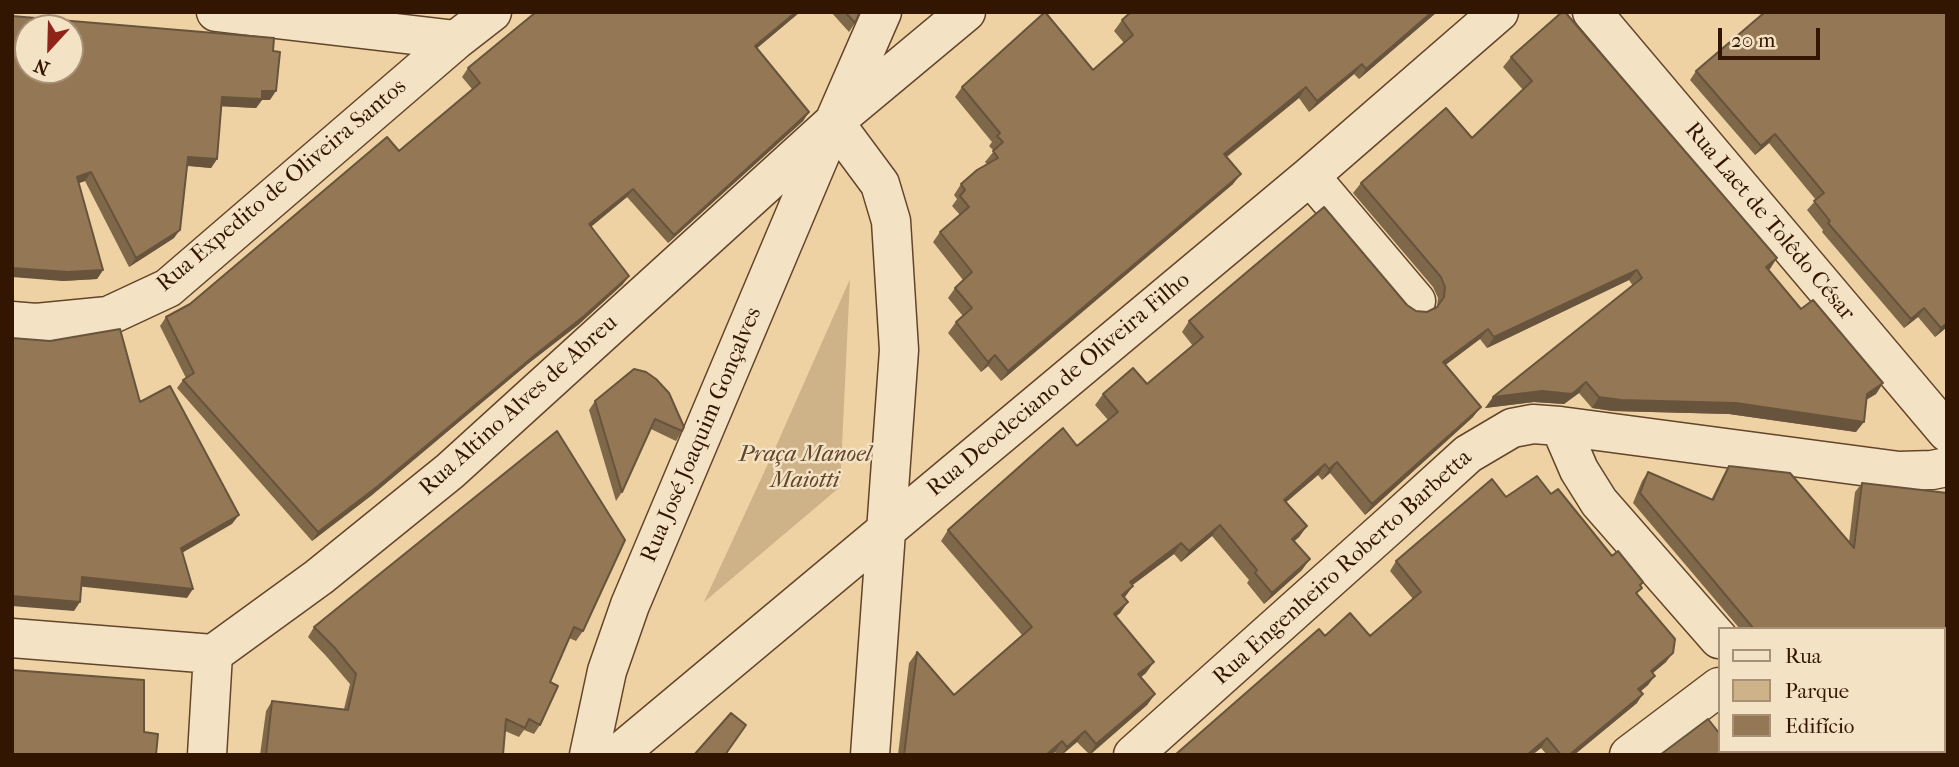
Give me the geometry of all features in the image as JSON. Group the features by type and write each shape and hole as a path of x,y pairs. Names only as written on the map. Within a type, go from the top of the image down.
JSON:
{"street":[{"path":"216,12 456,40"},
{"name":"Rua Expedito de Oliveira Santos","path":"12,321 36,323 108,316 168,288 492,12"},
{"name":"Rua José Joaquim Gonçalves","path":"589,755 607,671 630,605 882,12"},
{"name":"Rua Altino Alves de Abreu","path":"213,654 319,577 450,471 834,122 966,12"},
{"name":"Rua Deocleciano de Oliveira Filho","path":"617,755 1310,176 1499,12"},
{"name":"Rua Laet de Tolêdo César","path":"1592,12 1947,432"},
{"path":"834,122 880,184 891,221 899,350 870,755"},
{"path":"1310,176 1416,301"},
{"name":"Rua Engenheiro Roberto Barbetta","path":"1133,755 1468,454 1512,428 1533,424 1560,426 1899,471 1947,467"},
{"path":"1560,426 1579,470 1599,502 1717,637"},
{"path":"12,638 213,654 208,755"},
{"path":"1629,755 1717,689"}],"green space":[{"name":"Praça Manoel Maiotti","path":"850,279 840,487 704,602 773,453"}],"building":[{"path":"536,12 796,12 755,46 809,112 674,235 633,189 589,224 629,276 378,486 318,532 183,380 194,373 166,317 190,304 387,137 399,151 480,83 468,68"},
{"path":"845,12 860,12 855,23"},
{"path":"1045,12 1093,70 1133,35 1122,20 1131,12 1432,12 1366,69 1362,64 1317,101 1306,87 1224,154 1241,174 1008,371 995,355 988,362 956,322 972,308 955,288 972,272 940,232 969,207 960,196 965,190 961,184 977,170 998,158 993,151 1003,142 997,136 1000,133 962,87"},
{"path":"1565,12 1777,258 1766,267 1801,309 1813,300 1883,383 1867,394 1864,422 1736,403 1599,397 1586,382 1572,394 1542,391 1493,397 1642,278 1637,270 1494,337 1488,329 1443,362 1481,407 1372,504 1337,462 1329,469 1325,464 1284,500 1307,526 1292,539 1310,559 1272,593 1220,525 1189,551 1181,543 1130,582 1133,586 1122,595 1128,602 1114,614 1154,662 1138,674 1155,694 1096,744 1085,731 1067,747 1062,741 1046,755 904,755 917,652 954,695 1032,627 948,530 1063,428 1077,446 1118,412 1103,394 1133,368 1147,384 1203,337 1189,321 1324,207 1407,305 1416,311 1427,312 1437,307 1444,297 1445,287 1441,277 1361,183 1446,108 1472,138 1532,81 1511,57"},
{"path":"1765,12 1947,12 1947,323 1941,328 1924,308 1911,319 1828,223 1830,221 1814,201 1824,193 1775,134 1761,146 1696,71"},
{"path":"12,16 14,84 84,84 84,22 274,38 273,51 280,52 276,91 262,91 262,99 222,97 217,159 188,157 180,230 136,258 91,172 77,177 103,270 68,272 12,268"},
{"path":"120,329 140,402 170,386 239,515 181,548 193,589 82,577 80,602 12,596 12,338 50,341"},
{"path":"634,369 646,372 669,393 684,427 682,431 655,419 622,492 595,401"},
{"path":"557,431 625,540 583,631 574,627 550,682 558,686 540,725 529,719 525,728 506,719 503,755 266,755 272,701 348,710 356,674 314,627"},
{"path":"1729,466 1790,473 1854,548 1862,483 1947,493 1947,755 1860,753 1945,753 1945,627 1752,627 1640,493 1648,472 1713,500"},
{"path":"1537,476 1551,494 1558,489 1612,556 1618,551 1643,582 1640,585 1642,588 1636,593 1675,639 1673,653 1651,671 1655,676 1638,689 1643,694 1569,755 1561,755 1547,738 1527,755 1175,755 1319,629 1325,636 1350,613 1370,636 1421,592 1396,561 1492,479 1506,497"},
{"path":"12,670 144,680 144,732 158,734 156,755 12,755"},
{"path":"731,713 746,725 725,755 694,755"},
{"path":"1708,719 1717,730 1717,753 1776,755 1660,755"}]}
